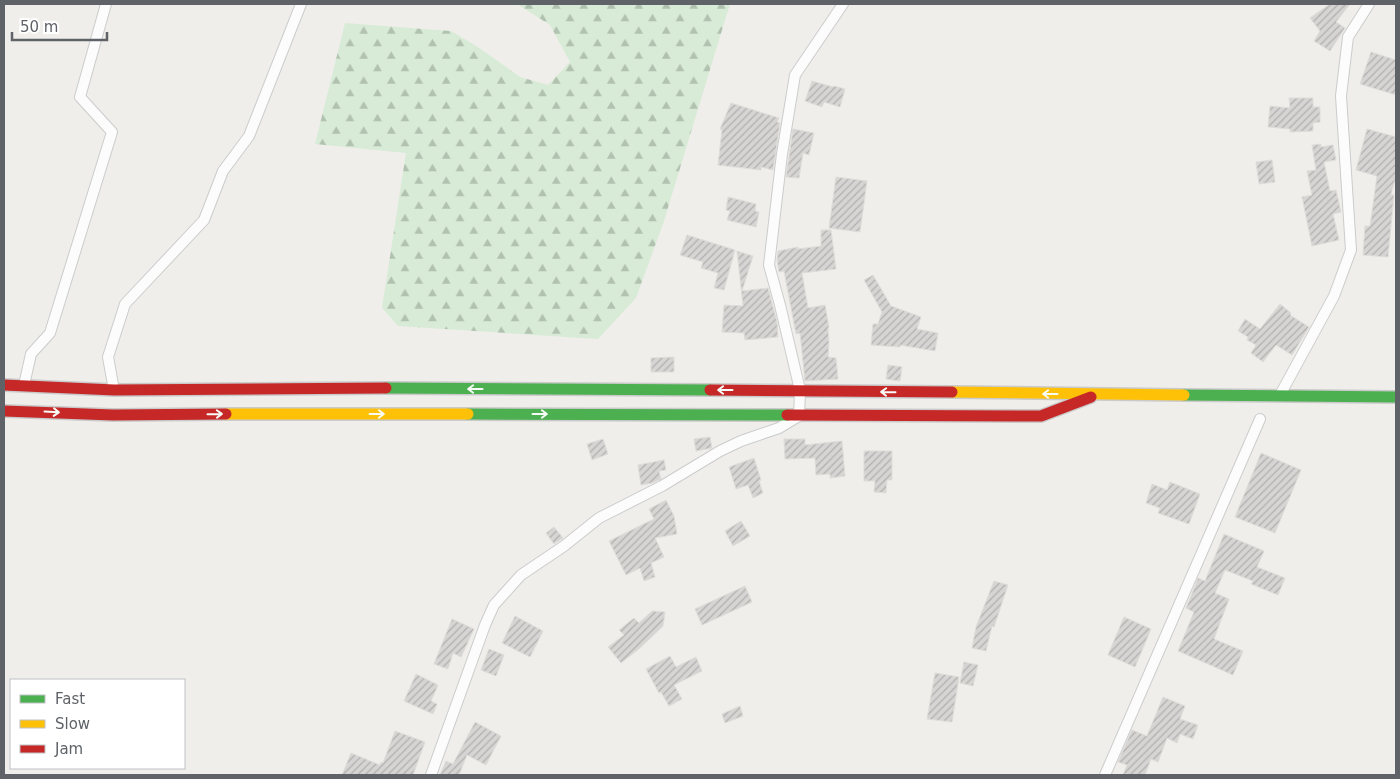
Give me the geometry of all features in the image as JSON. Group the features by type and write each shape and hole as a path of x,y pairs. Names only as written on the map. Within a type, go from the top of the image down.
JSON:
{"main road":[{"path":"4,385 114,390 284,388 800,390 1396,397"},
{"path":"4,411 113,415 304,413 1041,416 1099,394"}],"street":[{"path":"24,385 32,354 50,333 112,132 80,97 106,4"},
{"path":"114,390 108,357 124,304 204,220 223,171 249,136 301,4"},
{"path":"431,775 494,605 521,575 564,546 599,518 662,486 720,451 741,441 779,428 799,416 800,390 769,265 782,154 795,75 843,4"},
{"path":"1280,395 1334,296 1351,250 1341,96 1348,37 1369,4"},
{"path":"1105,775 1260,419"}],"green space":[{"path":"517,4 730,4 663,224 636,298 598,339 398,326 382,308 406,153 315,144 345,23 451,31 478,47 520,77 548,85 570,62 550,25"}],"building":[{"path":"1330,4 1350,4 1336,22 1345,28 1330,51 1314,41 1320,31 1310,18"},
{"path":"1371,52 1396,60 1396,95 1360,84"},
{"path":"812,81 845,89 840,107 824,102 822,107 805,101"},
{"path":"1289,98 1313,98 1313,107 1320,107 1320,122 1313,123 1313,131 1290,132 1290,129 1268,127 1270,106 1290,108"},
{"path":"731,103 779,118 777,122 780,123 773,170 761,167 761,170 718,165 722,130 720,129"},
{"path":"793,129 814,133 809,155 803,153 799,178 786,177"},
{"path":"1367,129 1396,137 1396,177 1391,194 1394,195 1388,257 1363,255 1365,226 1370,226 1377,176 1356,170"},
{"path":"1321,144 1321,147 1333,145 1336,160 1324,162 1330,191 1336,190 1341,212 1333,214 1339,240 1312,246 1302,197 1312,195 1307,171 1316,170 1312,145"},
{"path":"1272,160 1275,182 1259,184 1256,162"},
{"path":"836,177 867,181 860,232 829,228"},
{"path":"728,197 756,204 755,211 759,212 756,227 727,220 730,211 726,210"},
{"path":"821,230 831,230 836,269 802,273 808,308 825,305 829,327 828,357 836,358 838,379 805,381 800,333 796,334 784,271 779,272 777,260 778,251 798,247 798,249 821,246"},
{"path":"687,235 735,250 724,290 714,288 718,273 701,268 703,262 680,255"},
{"path":"737,251 753,256 742,291 768,288 777,322 778,337 745,340 744,333 722,332 724,305 743,306"},
{"path":"873,275 891,306 921,317 917,329 938,333 935,351 900,345 900,347 871,345 873,324 878,324 882,312 864,280"},
{"path":"1280,304 1291,313 1290,315 1309,327 1292,355 1276,345 1263,362 1251,353 1256,345 1247,340 1248,337 1238,331 1245,319 1260,329"},
{"path":"674,357 674,372 651,372 651,358"},
{"path":"888,365 902,367 900,381 886,379"},
{"path":"710,437 712,448 696,451 694,439"},
{"path":"603,439 608,454 592,460 587,444"},
{"path":"784,439 805,439 805,445 842,441 845,476 830,478 830,474 816,475 815,458 785,459"},
{"path":"864,451 892,451 892,480 887,480 886,493 874,492 875,481 864,481"},
{"path":"1261,453 1301,470 1275,533 1235,517"},
{"path":"754,458 763,493 753,498 748,485 736,489 729,467"},
{"path":"664,460 666,470 659,471 661,479 641,485 638,465"},
{"path":"1170,482 1200,494 1189,524 1158,513 1160,508 1146,503 1152,484 1167,490"},
{"path":"666,500 674,516 677,534 655,538 664,557 651,563 655,577 644,581 640,568 626,575 609,541 654,519 649,509"},
{"path":"741,521 750,536 733,546 725,531"},
{"path":"554,527 563,538 554,544 546,533"},
{"path":"1224,534 1264,551 1257,567 1285,578 1278,595 1251,584 1253,581 1225,570 1215,593 1229,599 1214,639 1243,651 1233,675 1178,651 1194,612 1186,608 1198,578 1205,581"},
{"path":"994,581 1008,585 994,627 992,626 986,651 972,648 976,627"},
{"path":"745,586 752,602 702,625 695,609"},
{"path":"652,611 665,612 663,626 621,663 608,647 624,635 619,630 634,618 639,623"},
{"path":"515,616 543,631 530,657 502,643"},
{"path":"1124,617 1151,629 1135,667 1108,655"},
{"path":"452,619 474,629 461,657 453,653 448,669 434,664"},
{"path":"489,649 504,655 496,676 481,670"},
{"path":"670,656 676,667 696,657 702,671 674,685 682,699 669,706 661,692 659,693 646,669"},
{"path":"964,662 978,665 973,686 960,683"},
{"path":"935,673 959,677 952,722 927,719"},
{"path":"416,674 438,685 431,701 437,704 433,714 404,701"},
{"path":"1163,697 1185,706 1180,719 1198,725 1193,739 1180,734 1177,743 1167,738 1158,762 1151,759 1145,775 1123,775 1127,765 1118,762 1132,730 1147,736"},
{"path":"740,706 743,716 725,723 722,714"},
{"path":"475,722 501,736 486,765 467,755 459,775 440,775 446,761 453,764"},
{"path":"395,731 425,742 413,775 342,775 351,753 380,765 381,762 383,763"}],"traffic: fast":[{"path":"386,388 710,390"},
{"path":"1184,395 1396,397"},
{"path":"468,414 787,415"}],"traffic: slow":[{"path":"952,392 1184,395"},
{"path":"226,414 468,414"}],"traffic: jam":[{"path":"4,385 114,390 386,388"},
{"path":"710,390 952,392"},
{"path":"787,415 1041,416 1091,397"},
{"path":"4,411 113,415 226,414"}]}
